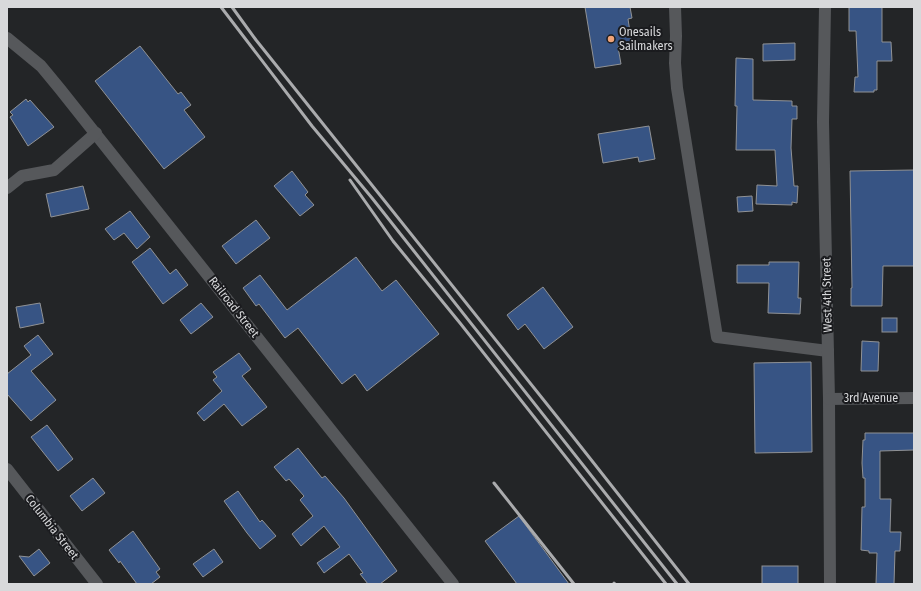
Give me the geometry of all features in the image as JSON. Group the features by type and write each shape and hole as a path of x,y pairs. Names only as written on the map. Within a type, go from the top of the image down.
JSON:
{"street":[{"path":"675,7 676,36 674,63 677,88 717,337 828,351"},
{"name":"West 4th Street","path":"825,7 823,122 829,399 830,584"},
{"name":"Railroad Street","path":"7,38 41,66 96,133 452,584"},
{"path":"7,188 22,176 54,170 96,133"},
{"name":"3rd Avenue","path":"829,399 914,398"},
{"name":"Columbia Street","path":"7,469 97,584"}],"building":[{"name":"Onesails Sailmakers","path":"585,7 630,7 632,18 628,19 632,45 618,47 621,64 595,68"},
{"path":"849,7 882,7 882,42 891,42 892,61 877,61 877,90 874,90 874,92 854,92 855,77 858,77 856,31 849,31"},
{"path":"795,43 795,60 763,61 763,44"},
{"path":"140,46 178,94 181,92 191,105 184,110 205,137 164,169 95,81"},
{"path":"736,58 753,59 753,100 792,101 792,106 797,106 797,119 792,119 791,148 794,186 798,186 797,203 792,202 792,205 756,204 757,185 777,186 775,150 736,150"},
{"path":"26,99 28,102 30,100 54,127 28,146 10,117 13,115 10,112"},
{"path":"649,126 655,159 639,162 638,157 603,163 598,134"},
{"path":"914,170 914,266 883,266 882,306 851,306 850,171"},
{"path":"292,171 308,192 305,195 314,205 300,216 274,186"},
{"path":"83,186 89,209 51,217 46,194"},
{"path":"752,196 753,211 738,212 737,197"},
{"path":"130,211 150,237 137,249 124,233 114,240 105,229"},
{"path":"256,220 270,238 236,264 222,246"},
{"path":"150,248 170,274 176,269 188,285 163,304 132,262"},
{"path":"356,257 382,291 396,280 439,334 367,391 355,374 342,384 298,328 285,338 259,304 256,306 243,288 260,275 287,310"},
{"path":"769,262 799,262 798,298 801,298 800,314 768,313 769,283 737,283 737,265 769,265"},
{"path":"543,287 573,327 544,349 525,324 518,330 507,315"},
{"path":"40,303 44,323 20,328 16,307"},
{"path":"201,303 213,317 191,334 180,320"},
{"path":"882,318 897,318 897,332 882,332"},
{"path":"38,335 53,354 31,371 56,400 31,421 7,394 7,374 31,355 24,346"},
{"path":"862,341 879,342 878,371 861,371"},
{"path":"239,353 251,369 242,376 267,407 242,426 224,404 204,421 197,413 222,391 213,380 217,377 213,372"},
{"path":"811,362 812,452 755,453 754,363"},
{"path":"47,425 73,459 58,471 31,437"},
{"path":"865,433 914,433 914,450 880,451 880,499 891,499 890,532 901,532 900,551 895,551 894,584 876,584 877,553 869,553 869,551 861,550 862,507 865,507 865,478 863,478 862,463 863,440 865,440"},
{"path":"298,448 322,478 325,476 344,498 397,571 380,584 368,584 360,574 363,573 349,554 324,573 317,563 340,547 324,526 301,546 292,534 313,516 300,500 304,496 289,479 286,481 274,467"},
{"path":"93,478 105,493 82,511 70,496"},
{"path":"238,491 260,522 262,520 276,536 260,549 224,501"},
{"path":"519,516 569,584 517,584 485,541"},
{"path":"133,531 160,569 156,572 160,577 151,584 137,584 120,561 119,563 109,550"},
{"path":"39,549 50,563 34,576 19,556 29,557"},
{"path":"214,549 223,562 203,577 193,564"},
{"path":"762,566 798,566 798,584 762,584"}],"railway":[{"path":"221,7 312,126 372,198 677,584"},
{"path":"232,7 256,40 689,584"},
{"path":"350,180 393,241 460,323 666,584"},
{"path":"494,483 574,584"}],"place":[{"name":"Onesails Sailmakers","path":"611,39"}]}
